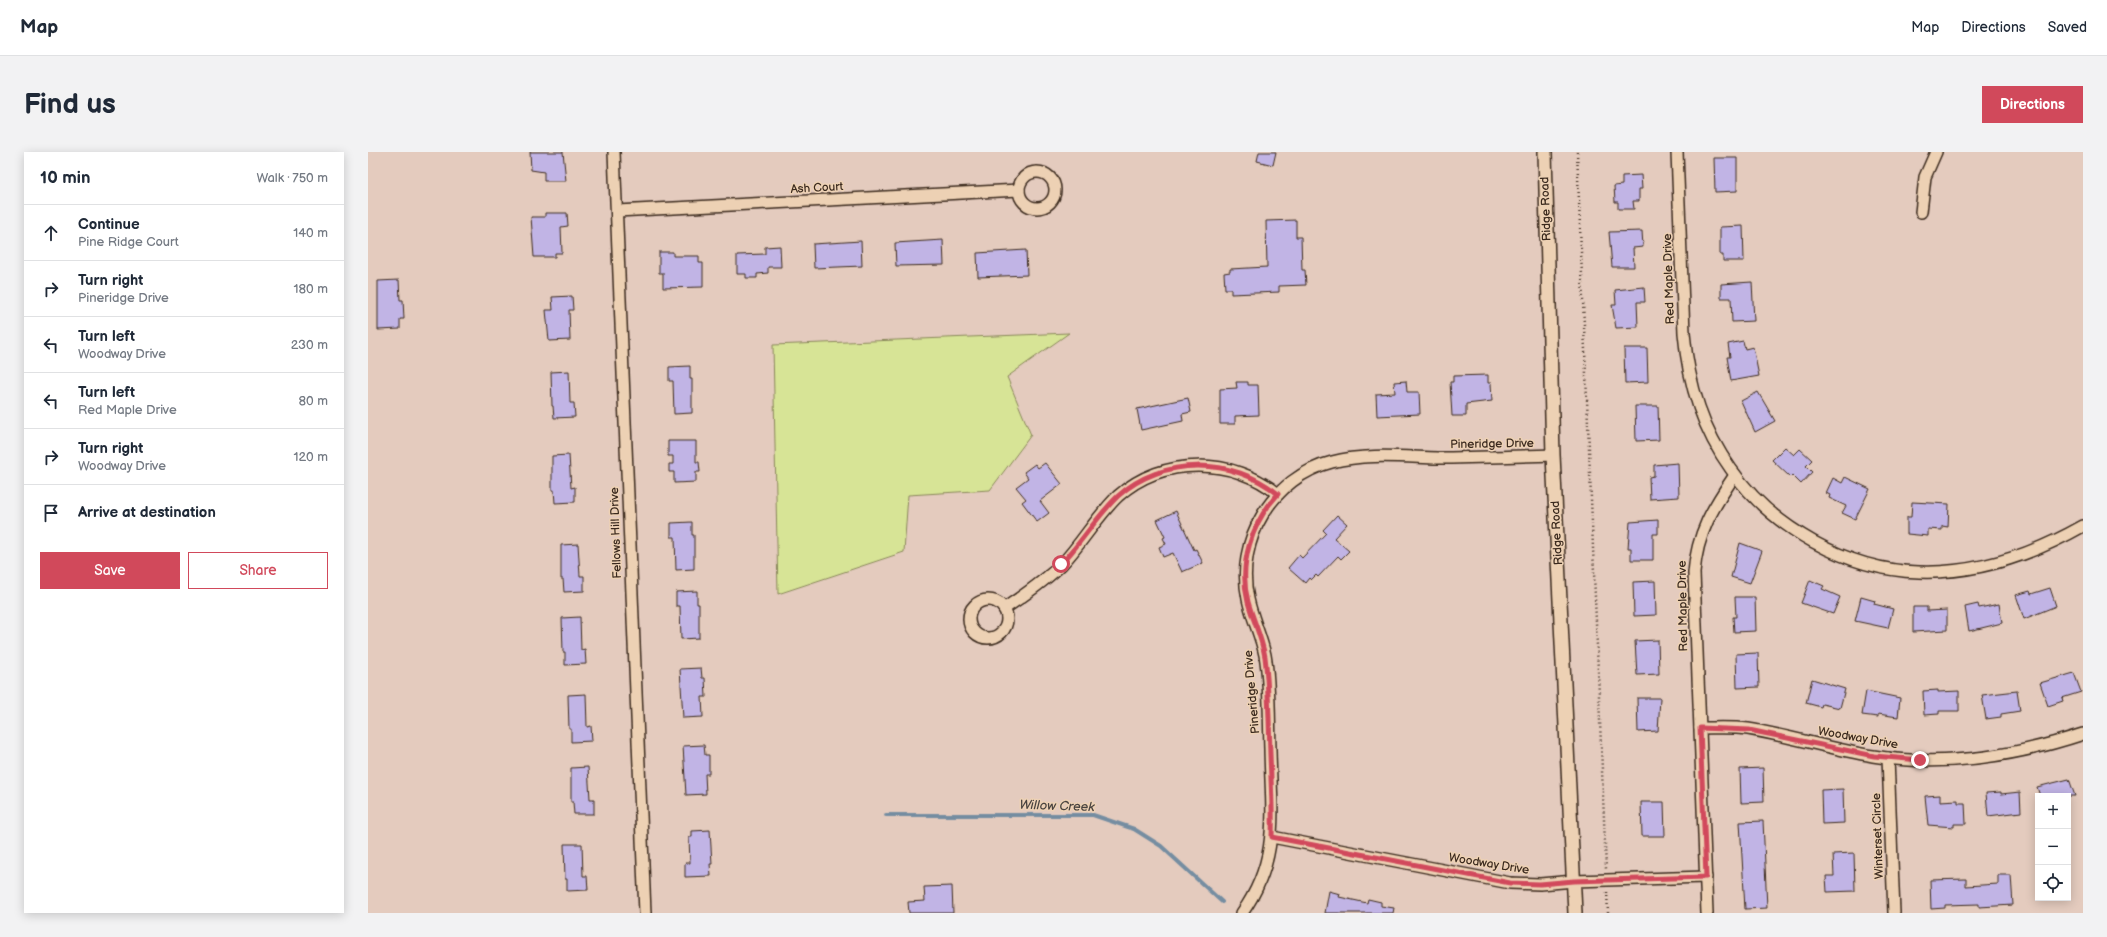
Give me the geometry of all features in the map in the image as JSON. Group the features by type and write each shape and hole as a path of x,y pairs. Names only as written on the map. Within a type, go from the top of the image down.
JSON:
{"street":[{"name":"Fellows Hill Drive","path":"614,152 645,913"},
{"name":"Ridge Road","path":"1545,152 1553,455 1575,913"},
{"name":"Red Maple Drive","path":"1677,152 1686,358 1693,388 1703,418 1735,475 1705,523 1695,556 1694,573 1707,913"},
{"path":"1921,212 1926,177 1936,152"},
{"name":"Ash Court","path":"617,211 1019,190"},
{"name":"Pineridge Drive","path":"1242,913 1261,880 1272,837 1270,734 1265,656 1248,600 1246,567 1250,542 1263,512 1278,494 1304,473 1333,461 1372,457 1456,458 1553,455"},
{"path":"1004,609 1036,587 1061,564 1118,496 1135,483 1151,475 1184,467 1213,466 1227,468 1265,484 1278,494"},
{"path":"1735,475 1752,495 1771,512 1802,534 1842,555 1870,564 1893,569 1918,572 1944,572 1996,564 2040,549 2083,526"},
{"name":"Woodway Drive","path":"1700,728 1749,730 1888,758 1920,760 1959,760 1991,757 2030,750 2083,734"},
{"name":"Winterset Circle","path":"1888,758 1894,913"},
{"name":"Woodway Drive","path":"1272,837 1510,883 1540,884 1574,881 1706,877"}],"path":[{"path":"1577,152 1608,913"}],"green space":[{"path":"1069,333 1007,377 1031,435 990,490 908,495 904,552 778,594 773,345"}],"building":[{"path":"530,152 563,152 566,181 544,181 544,172 531,170"},
{"path":"1259,152 1276,152 1273,165 1257,161"},
{"path":"1714,158 1737,158 1737,191 1715,192"},
{"path":"1641,175 1642,189 1639,189 1639,201 1633,201 1634,209 1618,209 1618,202 1615,202 1614,186 1622,185 1622,176"},
{"path":"545,213 567,213 568,226 561,227 562,253 555,253 555,257 534,257 531,217 545,217"},
{"path":"1296,220 1296,237 1301,237 1302,270 1305,270 1306,285 1279,286 1279,292 1231,294 1231,289 1225,289 1224,273 1230,272 1230,269 1267,267 1266,221"},
{"path":"1743,226 1744,261 1723,261 1723,255 1720,255 1720,227"},
{"path":"1642,231 1643,247 1633,248 1634,267 1612,267 1609,232"},
{"path":"943,240 944,265 896,266 895,243"},
{"path":"861,241 862,266 814,268 813,244"},
{"path":"780,246 781,267 768,267 768,273 757,274 757,278 746,278 746,274 737,274 737,255 765,254 765,247"},
{"path":"1026,250 1027,275 978,277 977,253"},
{"path":"659,252 673,252 673,256 699,256 699,263 703,263 703,287 663,288 663,273 659,273"},
{"path":"399,280 400,300 403,300 404,319 400,319 400,329 378,330 378,281"},
{"path":"1752,282 1754,321 1732,322 1731,298 1721,298 1721,284"},
{"path":"1644,287 1645,302 1637,302 1638,327 1616,328 1612,305 1616,305 1615,290"},
{"path":"572,296 573,310 569,310 570,340 549,341 546,310 553,310 552,297"},
{"path":"1743,341 1745,349 1753,347 1759,376 1731,381 1727,357 1730,357 1728,344"},
{"path":"1624,348 1647,348 1648,382 1625,383"},
{"path":"690,366 690,379 692,379 692,413 674,414 673,381 669,381 669,367"},
{"path":"569,371 570,403 574,403 575,417 554,418 552,406 551,372"},
{"path":"1488,375 1488,383 1491,383 1492,401 1466,404 1466,416 1452,416 1450,382 1453,382 1453,376"},
{"path":"1406,381 1407,392 1419,392 1420,414 1377,416 1376,394 1395,393 1394,382"},
{"path":"1236,382 1248,382 1248,385 1258,385 1259,415 1235,416 1235,424 1220,424 1220,389 1237,388"},
{"path":"1758,392 1775,421 1755,432 1741,401"},
{"path":"1188,398 1191,412 1182,414 1183,421 1141,430 1137,409"},
{"path":"1635,406 1658,406 1659,440 1636,441"},
{"path":"668,441 696,441 696,462 699,462 700,472 696,472 696,482 674,483 674,472 669,472 669,464 673,464 673,456 668,456"},
{"path":"1785,447 1794,455 1800,449 1812,460 1806,466 1812,472 1801,484 1792,475 1790,477 1772,460"},
{"path":"569,455 571,488 575,487 575,502 555,503 554,490 552,490 552,456"},
{"path":"1045,463 1062,484 1040,501 1049,513 1037,522 1022,502 1026,499 1016,487 1028,478 1024,472 1035,464 1038,468"},
{"path":"1678,463 1679,497 1650,499 1649,477 1654,476 1654,465"},
{"path":"1845,477 1870,489 1855,519 1842,513 1846,506 1829,498 1830,495 1826,493 1833,478 1842,483"},
{"path":"1912,502 1949,504 1948,527 1942,526 1942,530 1928,529 1928,536 1907,534 1907,517 1911,517"},
{"path":"1176,511 1194,550 1196,549 1203,563 1182,572 1173,553 1163,557 1159,547 1166,544 1163,538 1165,537 1157,520"},
{"path":"1337,515 1347,524 1334,538 1349,551 1341,559 1338,556 1318,577 1316,575 1311,580 1309,578 1305,583 1288,568 1299,555 1302,558 1326,533 1323,530"},
{"path":"1658,520 1658,534 1653,534 1653,560 1631,560 1631,548 1628,548 1630,522"},
{"path":"692,522 692,535 694,535 694,569 676,570 675,537 671,537 671,523"},
{"path":"1740,543 1762,551 1750,583 1731,577"},
{"path":"578,544 580,576 584,576 584,591 564,592 563,579 561,579 561,545"},
{"path":"1810,580 1824,586 1822,589 1840,597 1833,614 1801,603"},
{"path":"1655,581 1656,615 1634,616 1633,582"},
{"path":"2050,588 2056,606 2024,619 2016,595 2030,591 2031,594"},
{"path":"697,591 697,604 699,604 699,638 681,639 680,606 676,606 676,592"},
{"path":"1735,597 1755,597 1756,631 1734,632 1733,617 1736,617"},
{"path":"1861,597 1875,601 1874,604 1893,609 1888,628 1855,621"},
{"path":"1978,604 1979,608 1999,604 2002,623 1969,631 1965,607"},
{"path":"1913,607 1927,607 1927,611 1947,610 1947,630 1913,632"},
{"path":"580,617 581,650 585,649 586,664 565,665 562,618"},
{"path":"1658,640 1659,674 1637,675 1635,641"},
{"path":"1758,653 1759,687 1737,688 1736,654"},
{"path":"701,668 702,678 705,678 706,697 702,697 703,717 683,718 680,669"},
{"path":"2074,673 2081,692 2062,698 2063,701 2048,706 2040,683"},
{"path":"1812,679 1845,689 1840,708 1822,704 1821,707 1806,703"},
{"path":"1938,690 1938,692 1959,691 1959,711 1939,711 1939,714 1924,715 1923,691"},
{"path":"1866,691 1900,698 1898,717 1878,714 1878,717 1862,715"},
{"path":"2017,691 2020,711 2001,714 2001,717 1986,719 1982,695"},
{"path":"586,694 587,727 591,726 592,741 571,742 568,695"},
{"path":"1637,698 1660,698 1658,731 1638,732"},
{"path":"704,745 705,755 709,755 709,774 705,774 706,794 686,795 683,746"},
{"path":"588,767 590,799 594,799 594,814 574,814 573,802 571,802 571,768"},
{"path":"1763,768 1764,802 1741,803 1740,769"},
{"path":"2069,779 2075,796 2071,796 2071,793 2039,793 2037,787"},
{"path":"1843,789 1844,823 1822,824 1821,790"},
{"path":"2001,792 2001,794 2020,792 2021,812 1988,816 1986,793"},
{"path":"1940,795 1940,801 1958,800 1958,803 1965,803 1966,824 1954,824 1954,827 1928,825 1925,796"},
{"path":"1641,802 1664,802 1665,836 1642,836"},
{"path":"1763,821 1767,908 1745,909 1740,822"},
{"path":"710,830 712,864 710,864 711,876 685,877 685,863 690,863 689,837 692,837 692,831"},
{"path":"564,844 582,844 583,876 587,876 588,890 567,891 567,879 565,879"},
{"path":"1854,853 1855,891 1827,892 1826,876 1834,876 1833,854"},
{"path":"1998,875 2011,875 2013,905 1979,907 1979,904 1945,905 1945,908 1931,909 1930,880 1966,879 1966,886 1998,884"},
{"path":"952,886 953,913 909,913 908,902 925,901 924,887"},
{"path":"1329,891 1340,894 1339,897 1367,903 1368,899 1381,902 1381,906 1394,908 1393,913 1325,913"}],"waterway":[{"name":"Willow Creek","path":"886,815 1093,815 1134,829 1161,846 1222,902"}],"route":[{"path":"1061,564 1080,544 1118,496 1135,483 1151,475 1184,467 1213,466 1227,468 1265,484 1278,494 1263,512 1254,531 1250,542 1246,567 1246,587 1248,600 1265,656 1270,734 1272,837 1510,883 1540,884 1574,881 1706,877 1700,728 1730,728 1749,730 1874,756 1920,760"}]}
